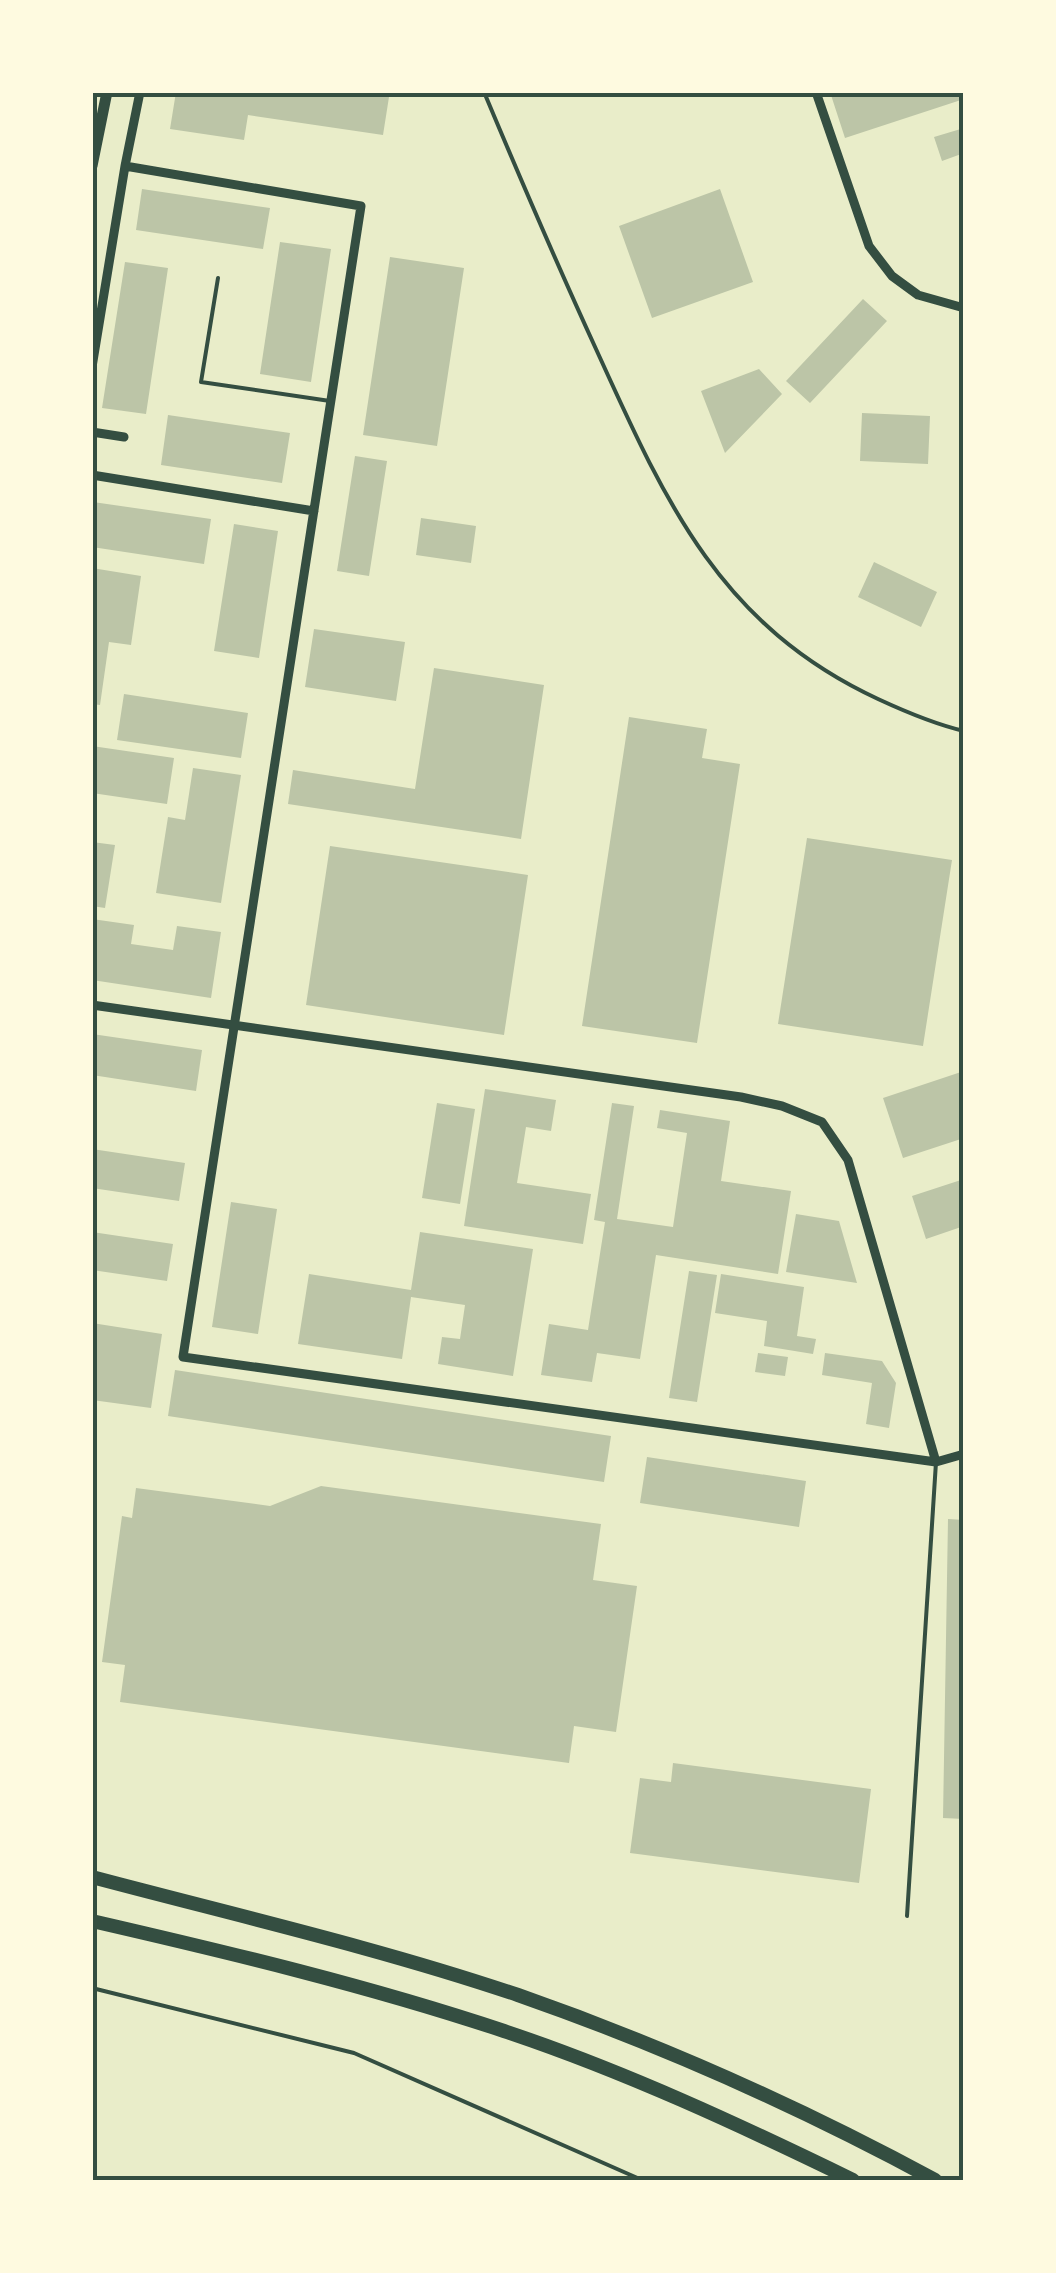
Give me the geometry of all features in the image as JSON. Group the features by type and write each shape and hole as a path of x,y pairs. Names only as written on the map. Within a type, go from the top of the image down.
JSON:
{"highway":[{"path":"92,1878 368,1949 519,1996 708,2070 935,2180"},
{"path":"92,1922 356,1985 506,2032 692,2104 853,2180"}],"street":[{"path":"92,166 107,92"},
{"path":"92,367 140,92"},
{"path":"816,92 869,246 892,276 918,294 964,308"},
{"path":"125,166 361,206 183,1357 936,1462 964,1454"},
{"path":"92,432 124,437"},
{"path":"92,475 314,512"},
{"path":"92,1005 742,1097 782,1106 822,1122 848,1160 936,1462"}],"lane":[{"path":"218,278 202,382 331,402"},
{"path":"908,1916 936,1462"}],"path":[{"path":"484,92 565,283 668,501 720,579 817,668 907,712 964,730"},
{"path":"92,1988 354,2052 642,2180"}],"building":[{"path":"176,92 357,92 389,97 383,135 248,115 244,140 170,129"},
{"path":"830,92 964,92 964,99 845,138"},
{"path":"964,128 964,153 942,161 934,137"},
{"path":"142,189 270,208 263,249 136,230"},
{"path":"720,189 753,282 652,318 619,226"},
{"path":"280,242 331,249 311,382 260,374"},
{"path":"390,257 464,268 437,446 363,435"},
{"path":"125,262 168,268 146,414 102,408"},
{"path":"863,299 887,321 810,403 786,381"},
{"path":"759,369 782,394 725,453 701,391"},
{"path":"862,413 930,416 928,464 860,461"},
{"path":"168,415 290,433 282,483 161,465"},
{"path":"355,456 387,461 369,576 337,571"},
{"path":"93,502 211,519 204,564 92,547"},
{"path":"421,518 476,526 471,563 416,555"},
{"path":"234,524 278,531 259,658 214,651"},
{"path":"874,562 937,592 921,627 858,597"},
{"path":"92,568 141,576 131,645 109,642 100,705 92,704"},
{"path":"314,629 405,642 396,701 305,687"},
{"path":"434,668 544,685 521,839 288,804 293,770 415,789"},
{"path":"124,694 248,713 241,758 117,740"},
{"path":"629,717 707,729 702,758 740,764 697,1043 582,1026"},
{"path":"92,746 174,758 167,804 92,793"},
{"path":"193,768 241,775 221,903 156,893 168,817 185,820"},
{"path":"807,838 952,860 923,1046 778,1024"},
{"path":"92,842 115,845 105,908 92,906"},
{"path":"330,846 528,875 504,1035 306,1005"},
{"path":"92,919 134,925 131,944 173,950 177,926 221,932 211,998 92,980"},
{"path":"92,1034 202,1050 196,1091 92,1075"},
{"path":"964,1071 964,1138 903,1158 883,1098"},
{"path":"485,1089 556,1100 551,1131 526,1127 517,1183 591,1194 583,1244 464,1226"},
{"path":"437,1103 475,1109 460,1204 422,1198"},
{"path":"612,1103 634,1106 617,1219 673,1227 687,1133 657,1128 660,1110 730,1121 721,1181 791,1191 778,1274 656,1255 640,1359 597,1353 592,1382 541,1375 549,1324 588,1330 605,1222 594,1220"},
{"path":"92,1149 185,1163 179,1201 92,1188"},
{"path":"964,1179 964,1226 926,1239 912,1196"},
{"path":"231,1202 277,1209 258,1334 212,1327"},
{"path":"796,1214 839,1221 857,1283 786,1272"},
{"path":"92,1232 173,1244 167,1281 92,1270"},
{"path":"420,1232 533,1249 513,1376 438,1364 442,1337 460,1339 465,1305 411,1297 402,1359 298,1344 309,1274 411,1290"},
{"path":"689,1271 717,1275 697,1402 669,1398"},
{"path":"721,1274 804,1287 797,1336 816,1339 813,1354 764,1346 767,1321 715,1313"},
{"path":"92,1323 162,1334 151,1408 92,1400"},
{"path":"758,1353 788,1357 785,1376 755,1372"},
{"path":"825,1353 882,1361 896,1383 889,1428 866,1424 872,1383 822,1375"},
{"path":"175,1370 611,1436 604,1482 168,1416"},
{"path":"647,1457 806,1481 799,1527 640,1503"},
{"path":"321,1486 601,1524 593,1580 637,1586 616,1732 574,1726 569,1763 120,1702 125,1665 102,1662 122,1516 132,1518 136,1488 270,1506"},
{"path":"948,1519 964,1520 964,1819 943,1818"},
{"path":"673,1763 871,1789 859,1883 630,1853 640,1778 671,1782"}]}
